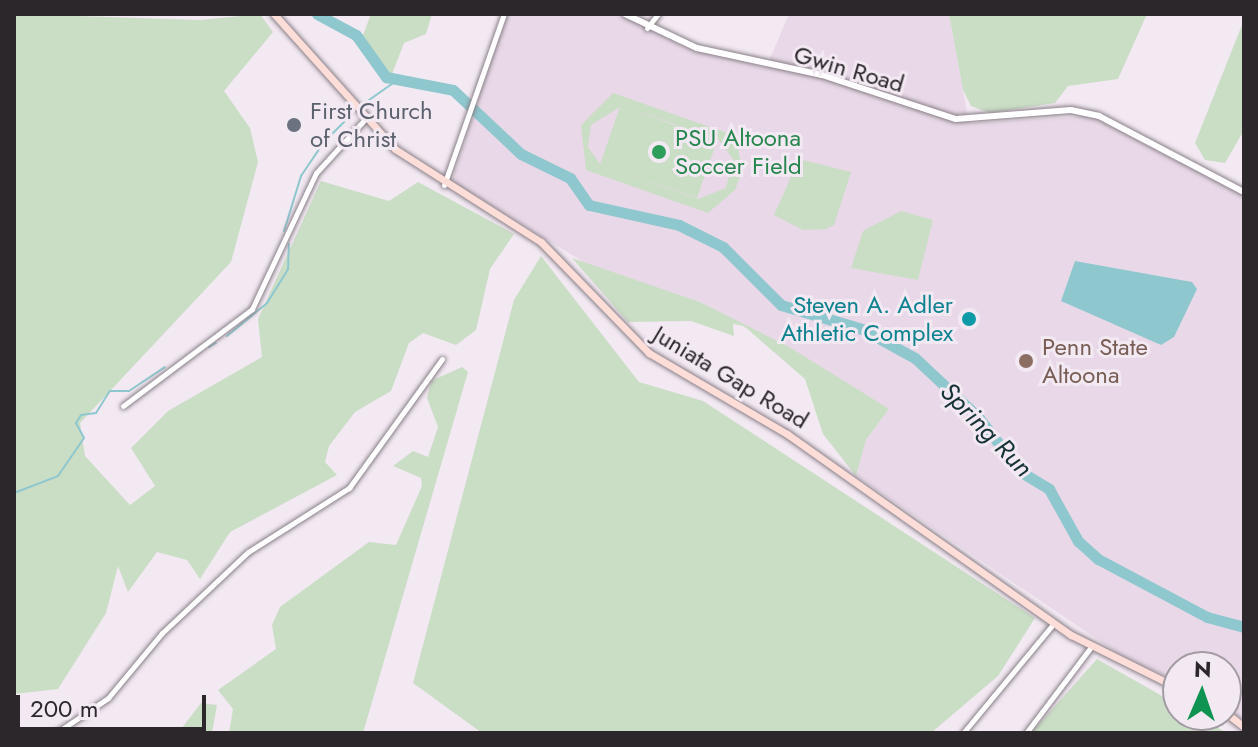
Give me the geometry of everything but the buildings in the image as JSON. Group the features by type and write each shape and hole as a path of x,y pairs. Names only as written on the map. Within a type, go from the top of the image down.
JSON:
{"main road":[{"name":"Juniata Gap Road","path":"274,14 366,118 444,185 541,242 649,353 787,434 1091,647 1162,680"}],"street":[{"path":"444,185 504,14"},
{"name":"Gwin Road","path":"625,14 647,28 956,119 1071,110 1099,116 1244,192"},
{"path":"647,28 658,14"},
{"path":"123,406 252,309 316,173 366,118"},
{"path":"56,733 100,706 162,633 248,552 349,488 442,359"},
{"path":"963,733 1054,623"},
{"path":"1026,733 1091,647"}],"shaded area":[{"name":"Penn State Altoona","path":"506,14 620,14 678,44 766,68 789,14 949,14 969,123 1091,116 1244,196 1244,720 1242,651 1162,651 1162,674 1119,654 856,476 866,440 889,409 700,302 588,265 452,181"}],"green space":[{"path":"14,14 200,20 260,14 273,32 224,91 250,128 258,162 231,262 80,423 85,456 130,505 155,486 131,448 168,411 262,357 258,319 321,181 389,201 418,182 514,234 490,269 476,330 456,345 423,333 409,343 391,391 355,412 329,446 325,462 337,475 230,532 200,579 187,560 157,552 128,592 118,566 106,613 58,689 14,694"},
{"path":"371,14 432,14 426,34 404,43 392,74 383,74 360,43"},
{"path":"949,14 1147,14 1118,79 1068,86 1055,103 990,113 971,106 963,90"},
{"path":"1244,20 1244,130 1225,163 1205,160 1195,143"},
{"path":"613,93 736,136 742,171 735,190 708,213 586,170 581,125","holes":["620,107 600,164 588,147 591,125","625,107 719,140 733,159 726,188 698,199 602,166 697,198 717,141"]},
{"path":"799,159 851,172 834,225 825,229 803,230 774,215"},
{"path":"901,211 933,220 918,280 851,268 863,231"},
{"path":"541,256 639,382 703,401 1035,618 998,676 931,733 482,733 413,683 514,300"},
{"path":"572,258 700,302 791,348 889,409 866,440 856,476 823,434 805,379 744,326 733,324 734,336 691,321 628,322"},
{"path":"462,367 468,372 363,733 229,733 233,709 218,690 276,649 272,625 280,607 369,542 396,545 422,486 421,478 393,466 413,451 428,457 438,427 427,398 431,381"},
{"path":"1097,659 1162,696 1162,731 1227,733 1031,733"},
{"path":"201,703 217,705 212,733 178,733"}],"water":[{"path":"1075,261 1192,282 1197,289 1174,337 1161,345 1061,301"}],"waterway":[{"name":"Spring Run","path":"317,14 356,35 386,77 453,90 521,154 570,178 589,205 679,225 723,247 781,305 862,329 915,358 978,417 1021,472 1049,489 1078,541 1098,559 1207,617 1244,627"},
{"path":"362,105 396,81"},
{"path":"331,135 352,114"},
{"path":"284,231 301,176 323,143"},
{"path":"227,336 267,303 288,269 289,244"},
{"path":"209,347 216,343"},
{"path":"14,493 58,476 84,438 76,423 81,415 96,413 110,391 129,391 165,367"}],"place":[{"name":"First Church of Christ","path":"294,125"},
{"name":"PSU Altoona Soccer Field","path":"659,152"},
{"name":"Steven A. Adler Athletic Complex","path":"969,319"},
{"name":"Penn State Altoona","path":"1026,361"}]}
